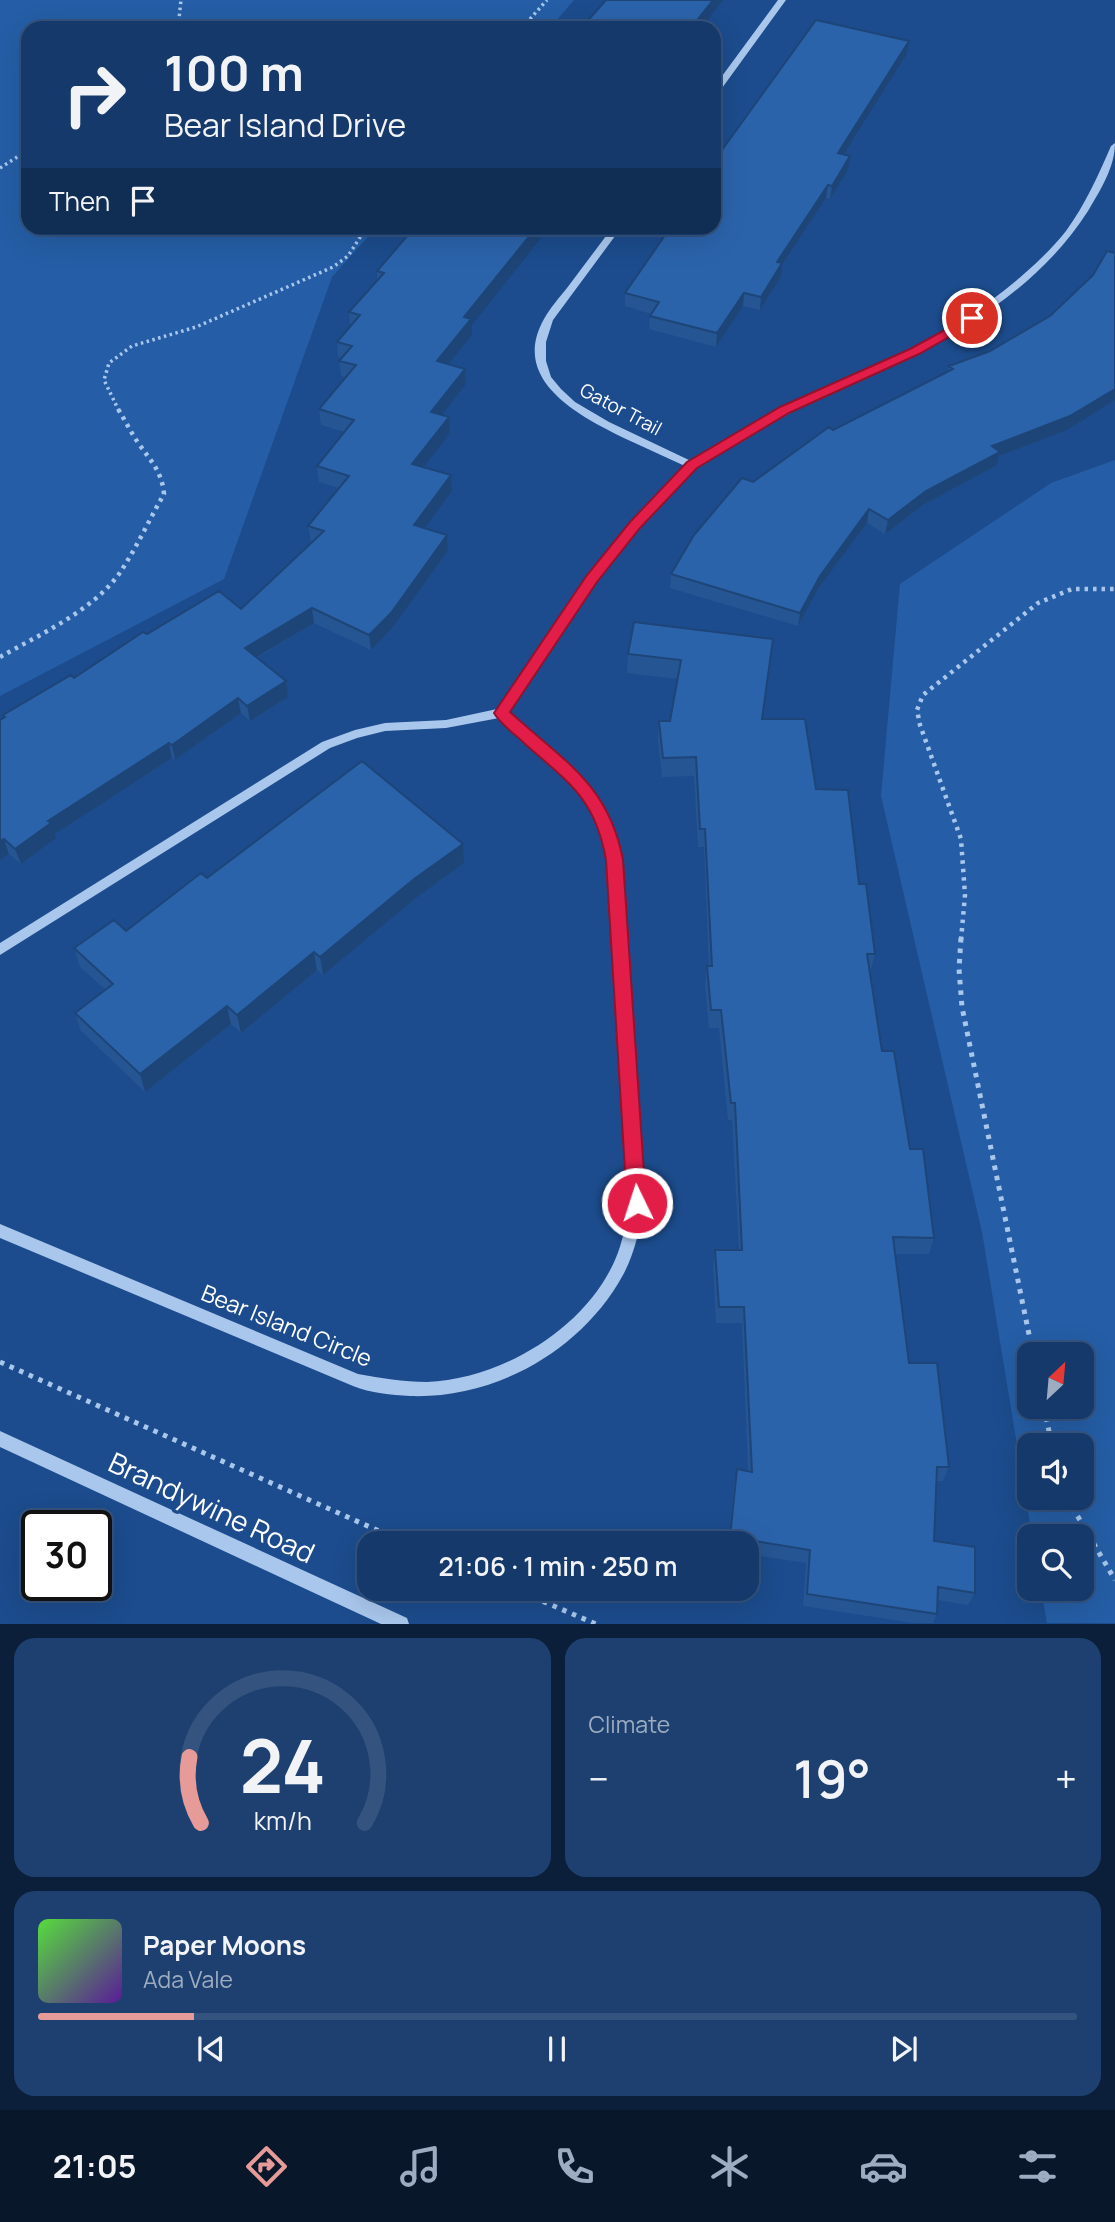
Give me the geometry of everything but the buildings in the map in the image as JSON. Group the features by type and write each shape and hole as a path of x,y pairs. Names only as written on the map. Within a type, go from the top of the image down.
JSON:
{"street":[{"path":"721,83 782,0"},
{"path":"0,950 326,745 384,727 446,723 501,713 592,578 635,525 692,465 785,410 915,351 1006,295 1047,258 1069,233 1094,194 1115,146"},
{"name":"Gator Trail","path":"611,235 548,320 539,349 541,364 558,393 573,406 591,418 692,465"},
{"name":"Bear Island Circle","path":"0,1231 358,1381 396,1388 435,1388 474,1381 512,1368 545,1351 576,1326 600,1298 619,1268 631,1236 637,1203 614,860 610,835 600,811 586,789 501,713"},
{"name":"Brandywine Road","path":"0,1439 401,1623"}],"path":[{"path":"179,21 181,0"},
{"path":"528,21 547,0"},
{"path":"0,168 21,154"},
{"path":"0,657 69,618 106,588 117,575 164,494 163,480 155,464 137,442 106,387 104,380 109,363 132,346 196,327 333,267 348,256 362,235"},
{"path":"1031,1342 962,1007 959,969 965,895 961,839 917,710 923,695 935,683 1038,603 1072,589 1115,589"},
{"path":"0,1362 379,1531"},
{"path":"1074,1510 1115,1580"},
{"path":"543,1601 596,1623"}],"shaded area":[{"path":"0,0 574,0 556,21 21,21 21,235 370,235 332,277 224,579 0,696"},
{"path":"1115,460 1115,1623 1047,1623 1043,1601 1094,1601 1094,1524 1030,1524 1028,1510 1094,1510 1094,1433 1017,1433 1017,1445 982,1232 881,796 900,584 1051,483"}],"route":[{"path":"637,1203 614,860 610,835 600,811 586,789 501,713 592,578 635,525 692,465 785,410 915,351 972,318"}]}
